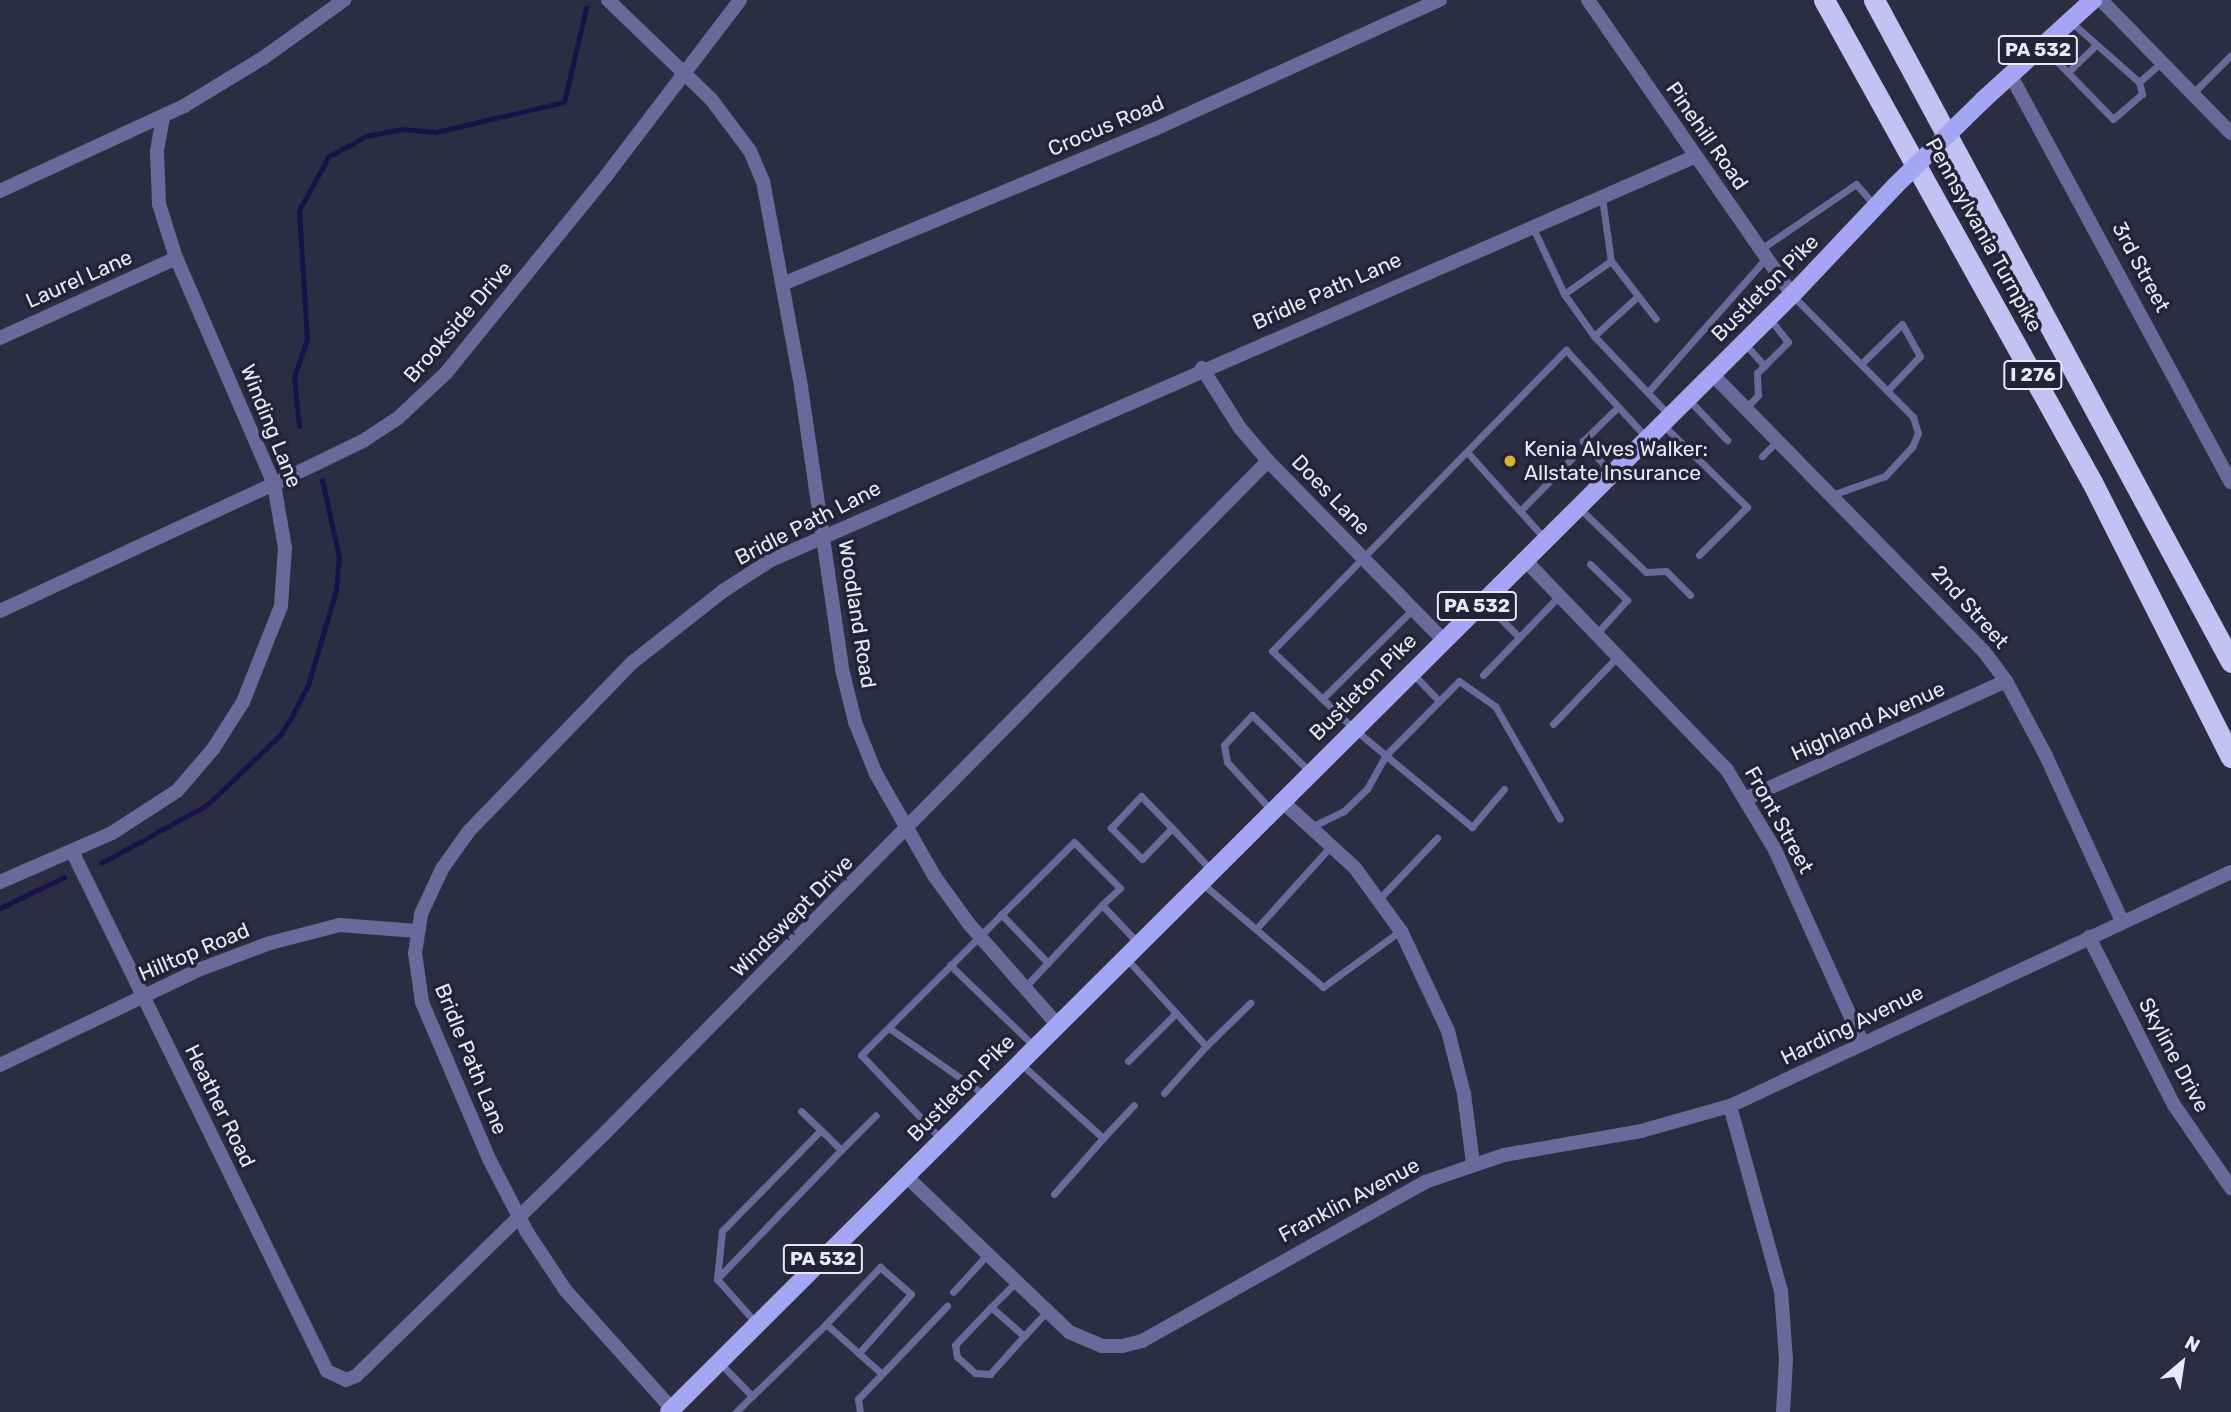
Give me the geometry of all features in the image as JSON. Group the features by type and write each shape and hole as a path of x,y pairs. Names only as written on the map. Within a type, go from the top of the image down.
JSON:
{"highway":[{"name":"Pennsylvania Turnpike","path":"1824,0 2092,482 2231,757"},
{"name":"Pennsylvania Turnpike","path":"1874,0 2231,662"}],"main road":[{"name":"Bustleton Pike","path":"671,1410 1276,805 1793,295 1895,186 2010,74 2093,0"}],"street":[{"path":"0,191 163,117 263,58 344,0"},
{"name":"Woodland Road","path":"608,0 687,74 732,123 750,151 772,212 848,696 864,748 906,831 979,936 1057,1024"},
{"name":"Brookside Drive","path":"0,611 363,441 429,392 687,74 740,0"},
{"name":"Crocus Road","path":"785,283 1155,129 1440,0"},
{"name":"Pinehill Road","path":"1588,0 1694,157 1793,295"},
{"path":"2101,0 2160,64 2231,133"},
{"name":"3rd Street","path":"2010,74 2231,482"},
{"name":"Winding Lane","path":"0,882 134,820 177,791 213,749 243,702 267,653 281,606 285,548 274,484 165,231 156,178 163,117"},
{"name":"Bridle Path Lane","path":"671,1410 566,1291 520,1216 490,1161 422,1002 416,973 417,931 428,896 469,831 606,688 723,591 771,560 1202,368 1694,157"},
{"name":"Laurel Lane","path":"0,338 176,258"},
{"name":"Does Lane","path":"1202,368 1240,428 1268,461 1443,640"},
{"name":"2nd Street","path":"1712,374 1986,653 2006,681 2122,921"},
{"name":"Windswept Drive","path":"334,1377 356,1376 520,1216 906,831 1268,461"},
{"name":"Front Street","path":"1524,559 1708,746 1747,798 1862,1042"},
{"name":"Highland Avenue","path":"1747,798 2006,681"},
{"path":"1276,805 1310,827 1331,846 1380,898 1401,931 1436,1001 1454,1052 1473,1163"},
{"name":"Heather Road","path":"72,851 334,1377"},
{"name":"Harding Avenue","path":"1473,1163 1642,1131 1730,1106 2227,873"},
{"name":"Hilltop Road","path":"0,1065 198,970 311,930 370,925 417,931"},
{"name":"Skyline Drive","path":"2089,937 2174,1104 2231,1188"},
{"path":"1730,1106 1782,1291 1786,1359 1783,1412"},
{"name":"Franklin Avenue","path":"906,1176 1069,1332 1092,1343 1122,1346 1142,1341 1396,1195 1473,1163"}],"lane":[{"path":"2042,46 2113,119 2142,94 2139,82 2094,47 2070,21"},
{"path":"2068,72 2094,47"},
{"path":"2192,93 2231,55"},
{"path":"2139,82 2160,64"},
{"path":"1648,393 1763,254 1856,184 1876,207"},
{"path":"1602,198 1611,261 1656,319"},
{"path":"1533,228 1564,294 1594,336 1648,393 1666,420 1746,507 1699,555"},
{"path":"1564,294 1611,261"},
{"path":"1793,295 1913,417 1918,433 1912,447 1885,476 1832,495"},
{"path":"1594,336 1638,296"},
{"path":"1746,408 1758,395 1757,373 1788,342 1769,318"},
{"path":"1861,364 1902,324 1920,356 1887,390"},
{"path":"1744,343 1765,366"},
{"path":"1504,789 1472,827 1354,729 1272,651 1566,350 1647,438"},
{"path":"1687,399 1727,440"},
{"path":"1612,473 1583,441 1618,407"},
{"path":"1762,456 1778,440"},
{"path":"1467,452 1545,539"},
{"path":"1520,511 1572,458"},
{"path":"1577,507 1646,572 1666,571 1690,595"},
{"path":"1590,565 1627,600 1597,633"},
{"path":"1483,675 1560,595"},
{"path":"1483,600 1519,637"},
{"path":"1322,699 1413,609"},
{"path":"1553,724 1618,655"},
{"path":"1411,672 1439,701"},
{"path":"1310,827 1344,811 1367,789 1386,755 1459,681 1495,706 1560,819"},
{"path":"1276,805 1227,762 1224,745 1252,715 1310,772"},
{"path":"1172,828 1142,859 1111,828 1141,796 1172,828 1205,876 1256,929 1323,987 1401,931"},
{"path":"1380,898 1437,838"},
{"path":"942,1140 861,1055 1074,842 1120,888 1024,988"},
{"path":"1256,929 1331,846"},
{"path":"1102,905 1138,943"},
{"path":"1001,914 1048,963"},
{"path":"1124,957 1206,1046"},
{"path":"950,965 1035,1047"},
{"path":"1164,1093 1206,1046 1250,1003"},
{"path":"1128,1061 1175,1013"},
{"path":"889,1028 986,1096"},
{"path":"1019,1062 1103,1138"},
{"path":"1054,1194 1135,1105"},
{"path":"802,1111 841,1150"},
{"path":"717,1279 876,1115"},
{"path":"757,1324 717,1279 722,1231 821,1130"},
{"path":"953,1292 988,1254"},
{"path":"736,1412 880,1267 911,1294 859,1353"},
{"path":"1016,1281 955,1345 957,1357 975,1373 990,1374 1047,1311"},
{"path":"860,1412 858,1399 947,1306"},
{"path":"991,1307 1024,1336"},
{"path":"826,1324 881,1374"},
{"path":"719,1362 752,1396"}],"waterway":[{"path":"299,426 294,377 307,340 299,210 329,156 366,136 402,129 436,132 564,102 586,8"},
{"path":"101,863 207,805 280,735 291,718 308,685 336,590 339,557 322,480"},
{"path":"0,908 64,877"}],"place":[{"name":"Kenia Alves Walker: Allstate Insurance","path":"1510,461"}]}
